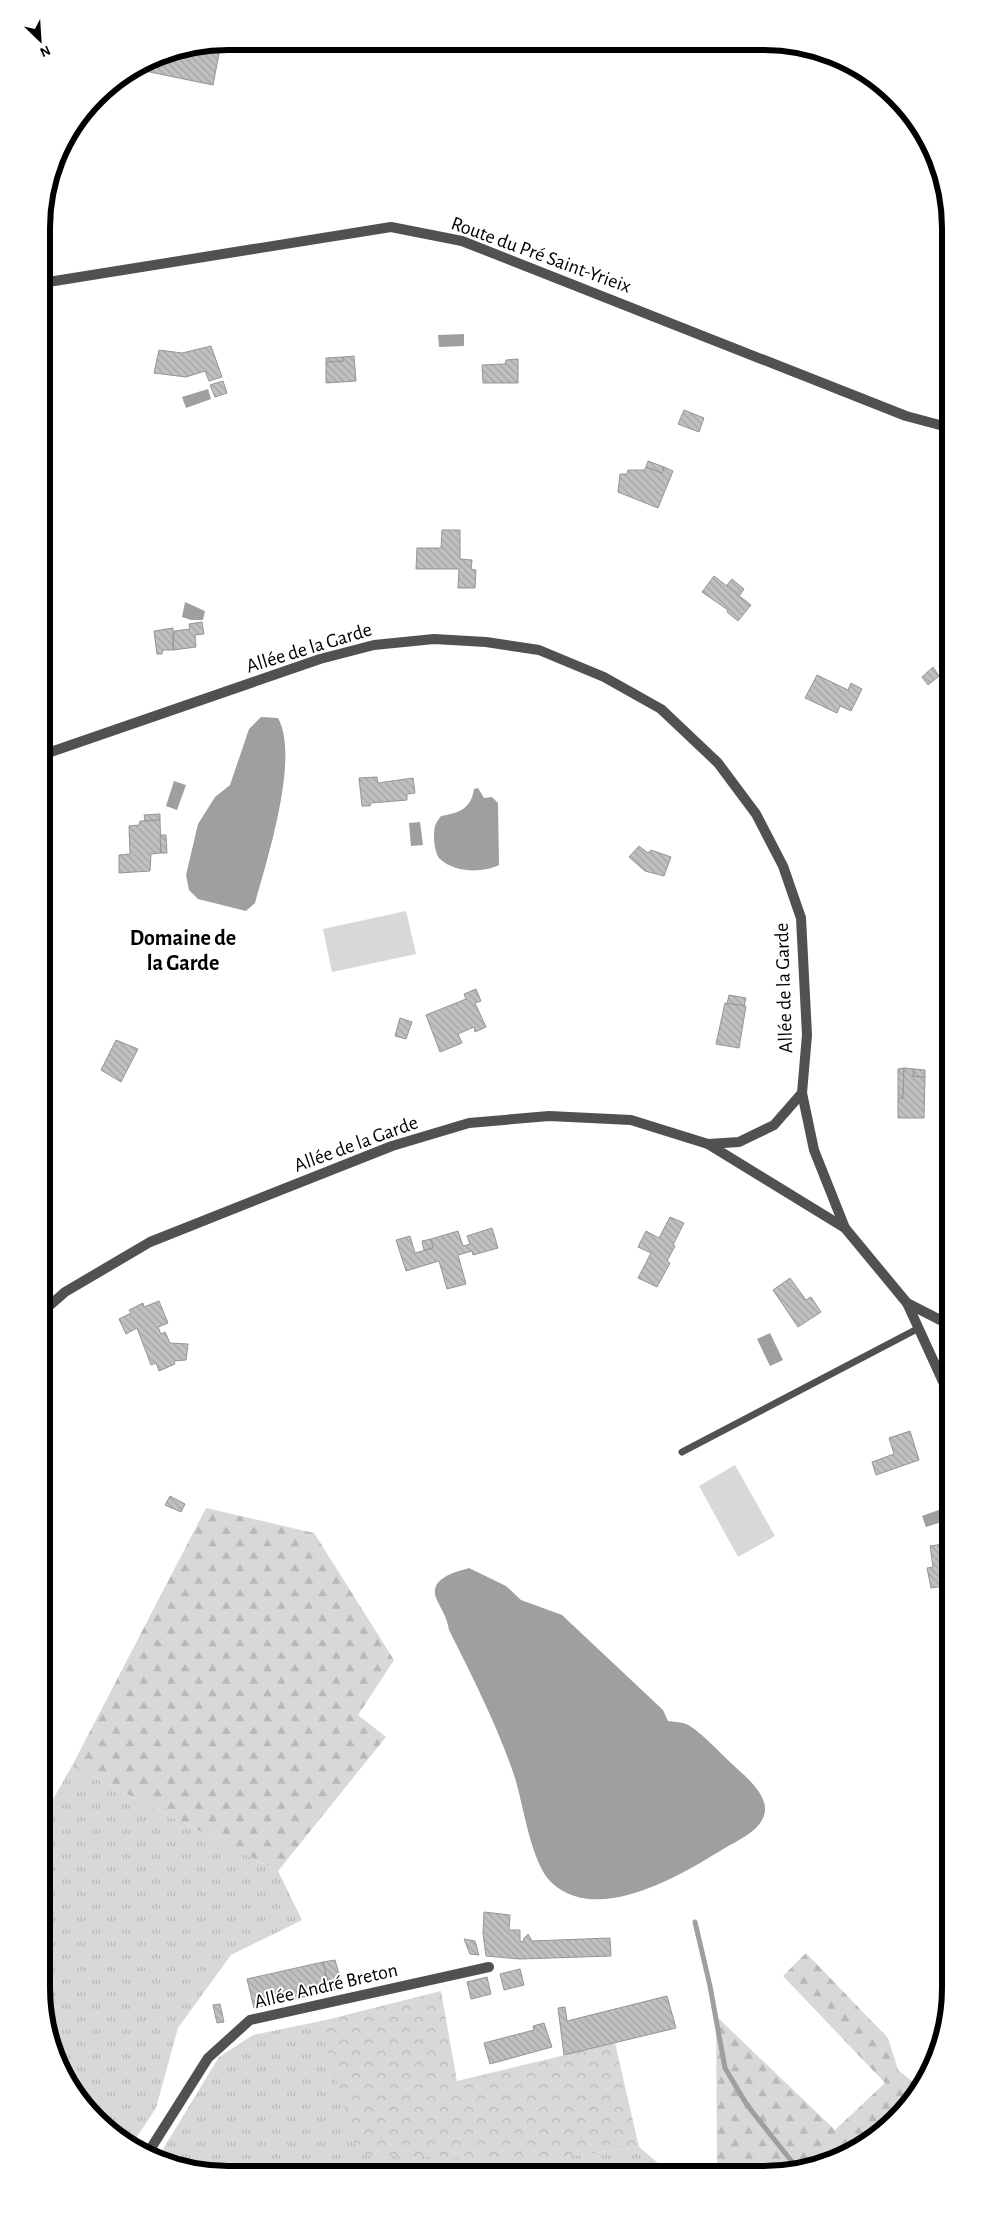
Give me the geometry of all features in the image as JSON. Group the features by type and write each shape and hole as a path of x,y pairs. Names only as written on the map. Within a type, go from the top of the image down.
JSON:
{"street":[{"name":"Route du Pré Saint-Yrieix","path":"50,283 391,227 462,241 906,416 942,426"},
{"name":"Allée de la Garde","path":"50,752 320,659 374,645 434,639 486,642 539,650 604,677 661,709 718,762 756,814 783,866 801,918 807,1035 802,1093 814,1150 845,1228 907,1303 942,1321"},
{"name":"Allée de la Garde","path":"708,1144 739,1142 774,1125 802,1093"},
{"name":"Allée de la Garde","path":"50,1305 65,1292 150,1242 392,1146 469,1123 549,1116 631,1120 708,1144 845,1228"},
{"path":"907,1303 942,1379"},
{"name":"Allée André Breton","path":"151,2149 208,2058 250,2020 489,1967"}],"lane":[{"path":"682,1452 919,1328"}],"green space":[{"path":"406,911 416,954 332,972 323,929"},
{"path":"735,1465 775,1536 738,1557 699,1486"},
{"path":"206,1508 314,1533 394,1660 358,1715 386,1737 278,1871 72,1766"},
{"path":"72,1766 278,1871 302,1920 231,1955 178,2028 156,2108 135,2140 102,2114 80,2087 68,2067 56,2034 50,1999 50,1804"},
{"path":"806,1953 888,2038 898,2070 914,2083 890,2114 863,2136 843,2148 821,2157 798,2163 775,2166 717,2166 716,2016 835,2130 885,2083 783,1976"},
{"path":"441,1991 457,2081 615,2043 639,2147 540,2160 358,2155 326,2045 326,2020"},
{"path":"326,2020 326,2045 540,2160 639,2147 661,2166 217,2166 194,2163 161,2152 219,2057 253,2035"}],"shaded area":[{"path":"464,334 464,346 439,347 438,335"},
{"path":"208,389 211,399 186,408 182,397"},
{"path":"185,602 205,611 203,620 191,620 182,617"},
{"path":"261,717 278,718 284,735 284,782 273,836 255,903 246,911 198,899 189,890 186,875 198,824 215,797 230,785 249,729"},
{"path":"174,781 186,785 177,810 166,806"},
{"path":"478,788 484,798 492,797 498,803 499,865 477,870 453,867 440,859 436,852 434,843 435,826 441,816 459,811 467,806 474,789"},
{"path":"420,822 423,845 411,846 409,823"},
{"path":"770,1333 783,1360 770,1366 757,1339"},
{"path":"942,1509 942,1522 926,1527 922,1516"},
{"path":"469,1568 506,1586 521,1600 562,1615 663,1710 668,1721 688,1725 706,1739 748,1779 762,1796 765,1809 764,1816 755,1829 683,1872 638,1892 615,1898 593,1899 572,1895 553,1884 545,1875 534,1850 515,1778 501,1740 449,1630 435,1593 439,1582 444,1578"}],"building":[{"path":"220,50 213,85 144,71 171,59 194,53"},
{"path":"211,346 222,377 209,381 205,371 186,377 154,373 159,350 182,353"},
{"path":"354,356 356,381 326,383 326,362 343,361 343,357"},
{"path":"343,357 343,361 326,362 326,358"},
{"path":"518,359 518,383 483,383 482,365 505,364 506,360"},
{"path":"223,381 227,393 215,397 210,385"},
{"path":"684,410 704,418 699,432 678,424"},
{"path":"648,461 664,467 662,473 646,467"},
{"path":"646,467 662,473 664,467 673,471 658,508 618,492 620,474 627,474 628,470 644,470"},
{"path":"442,530 460,530 460,559 472,560 471,569 476,570 475,588 458,588 459,569 416,569 417,548 441,548"},
{"path":"714,576 751,605 738,621 727,612 728,610 702,592"},
{"path":"732,579 744,589 740,595 727,585"},
{"path":"202,622 204,634 195,635 196,647 173,650 174,631 190,629 189,624"},
{"path":"173,628 173,650 163,650 162,654 157,654 154,631"},
{"path":"933,667 939,676 928,685 922,677"},
{"path":"817,675 848,690 851,683 862,689 851,711 840,706 837,713 805,698"},
{"path":"377,777 378,783 413,778 415,793 407,794 407,800 371,803 370,806 362,806 359,778"},
{"path":"160,814 160,820 145,821 144,815"},
{"path":"160,820 161,853 151,854 150,871 119,873 119,855 130,854 129,826 139,825 140,821"},
{"path":"160,835 166,835 167,853 161,853"},
{"path":"639,846 648,853 651,850 671,857 664,876 645,871 629,857"},
{"path":"476,989 481,1001 475,1003 486,1027 475,1032 474,1027 458,1034 462,1043 440,1052 426,1015 466,999 464,994"},
{"path":"729,995 746,998 744,1006 727,1004"},
{"path":"725,1003 746,1006 739,1048 716,1044"},
{"path":"400,1018 412,1022 406,1039 395,1036"},
{"path":"116,1040 138,1049 121,1082 101,1070"},
{"path":"904,1068 903,1098 898,1099 898,1069"},
{"path":"904,1068 914,1069 913,1076 925,1077 924,1118 898,1118 898,1099 903,1098"},
{"path":"914,1069 925,1070 925,1077 913,1076"},
{"path":"670,1217 684,1223 667,1261 670,1263 657,1287 638,1278 651,1253 638,1247 646,1231 659,1238"},
{"path":"492,1228 498,1248 473,1255 472,1251 458,1255 466,1284 447,1289 439,1261 406,1271 396,1240 410,1236 415,1253 433,1248 431,1239 458,1231 463,1246 470,1244 467,1236"},
{"path":"431,1239 433,1248 424,1250 422,1241"},
{"path":"790,1278 806,1300 811,1297 821,1312 798,1327 773,1290"},
{"path":"159,1301 168,1323 158,1327 161,1334 165,1332 170,1343 188,1344 186,1360 174,1361 175,1364 159,1371 156,1363 151,1365 137,1328 126,1334 119,1319 131,1313 129,1310 143,1303 144,1307"},
{"path":"910,1431 919,1460 876,1475 872,1462 894,1454 889,1438"},
{"path":"170,1496 185,1504 181,1512 165,1505"},
{"path":"942,1544 942,1586 931,1588 927,1568 933,1567 930,1546"},
{"path":"484,1912 510,1915 509,1930 520,1930 520,1941 523,1942 528,1934 532,1941 610,1938 611,1956 520,1959 486,1956 483,1934"},
{"path":"464,1939 475,1941 479,1955 470,1954"},
{"path":"335,1960 343,1988 330,1991 323,1962"},
{"path":"323,1962 330,1991 254,2008 247,1979"},
{"path":"520,1969 524,1985 504,1990 500,1974"},
{"path":"487,1977 491,1994 471,1999 467,1982"},
{"path":"667,1996 676,2028 564,2055 558,2008 565,2007 567,2021"},
{"path":"220,2004 224,2022 217,2023 213,2005"},
{"path":"544,2023 552,2047 490,2064 484,2043 534,2030 533,2026"}],"waterway":[{"path":"695,1922 710,1986 725,2068 747,2105 793,2163"}],"district":[{"name":"Domaine de la Garde","path":"183,950"}]}
